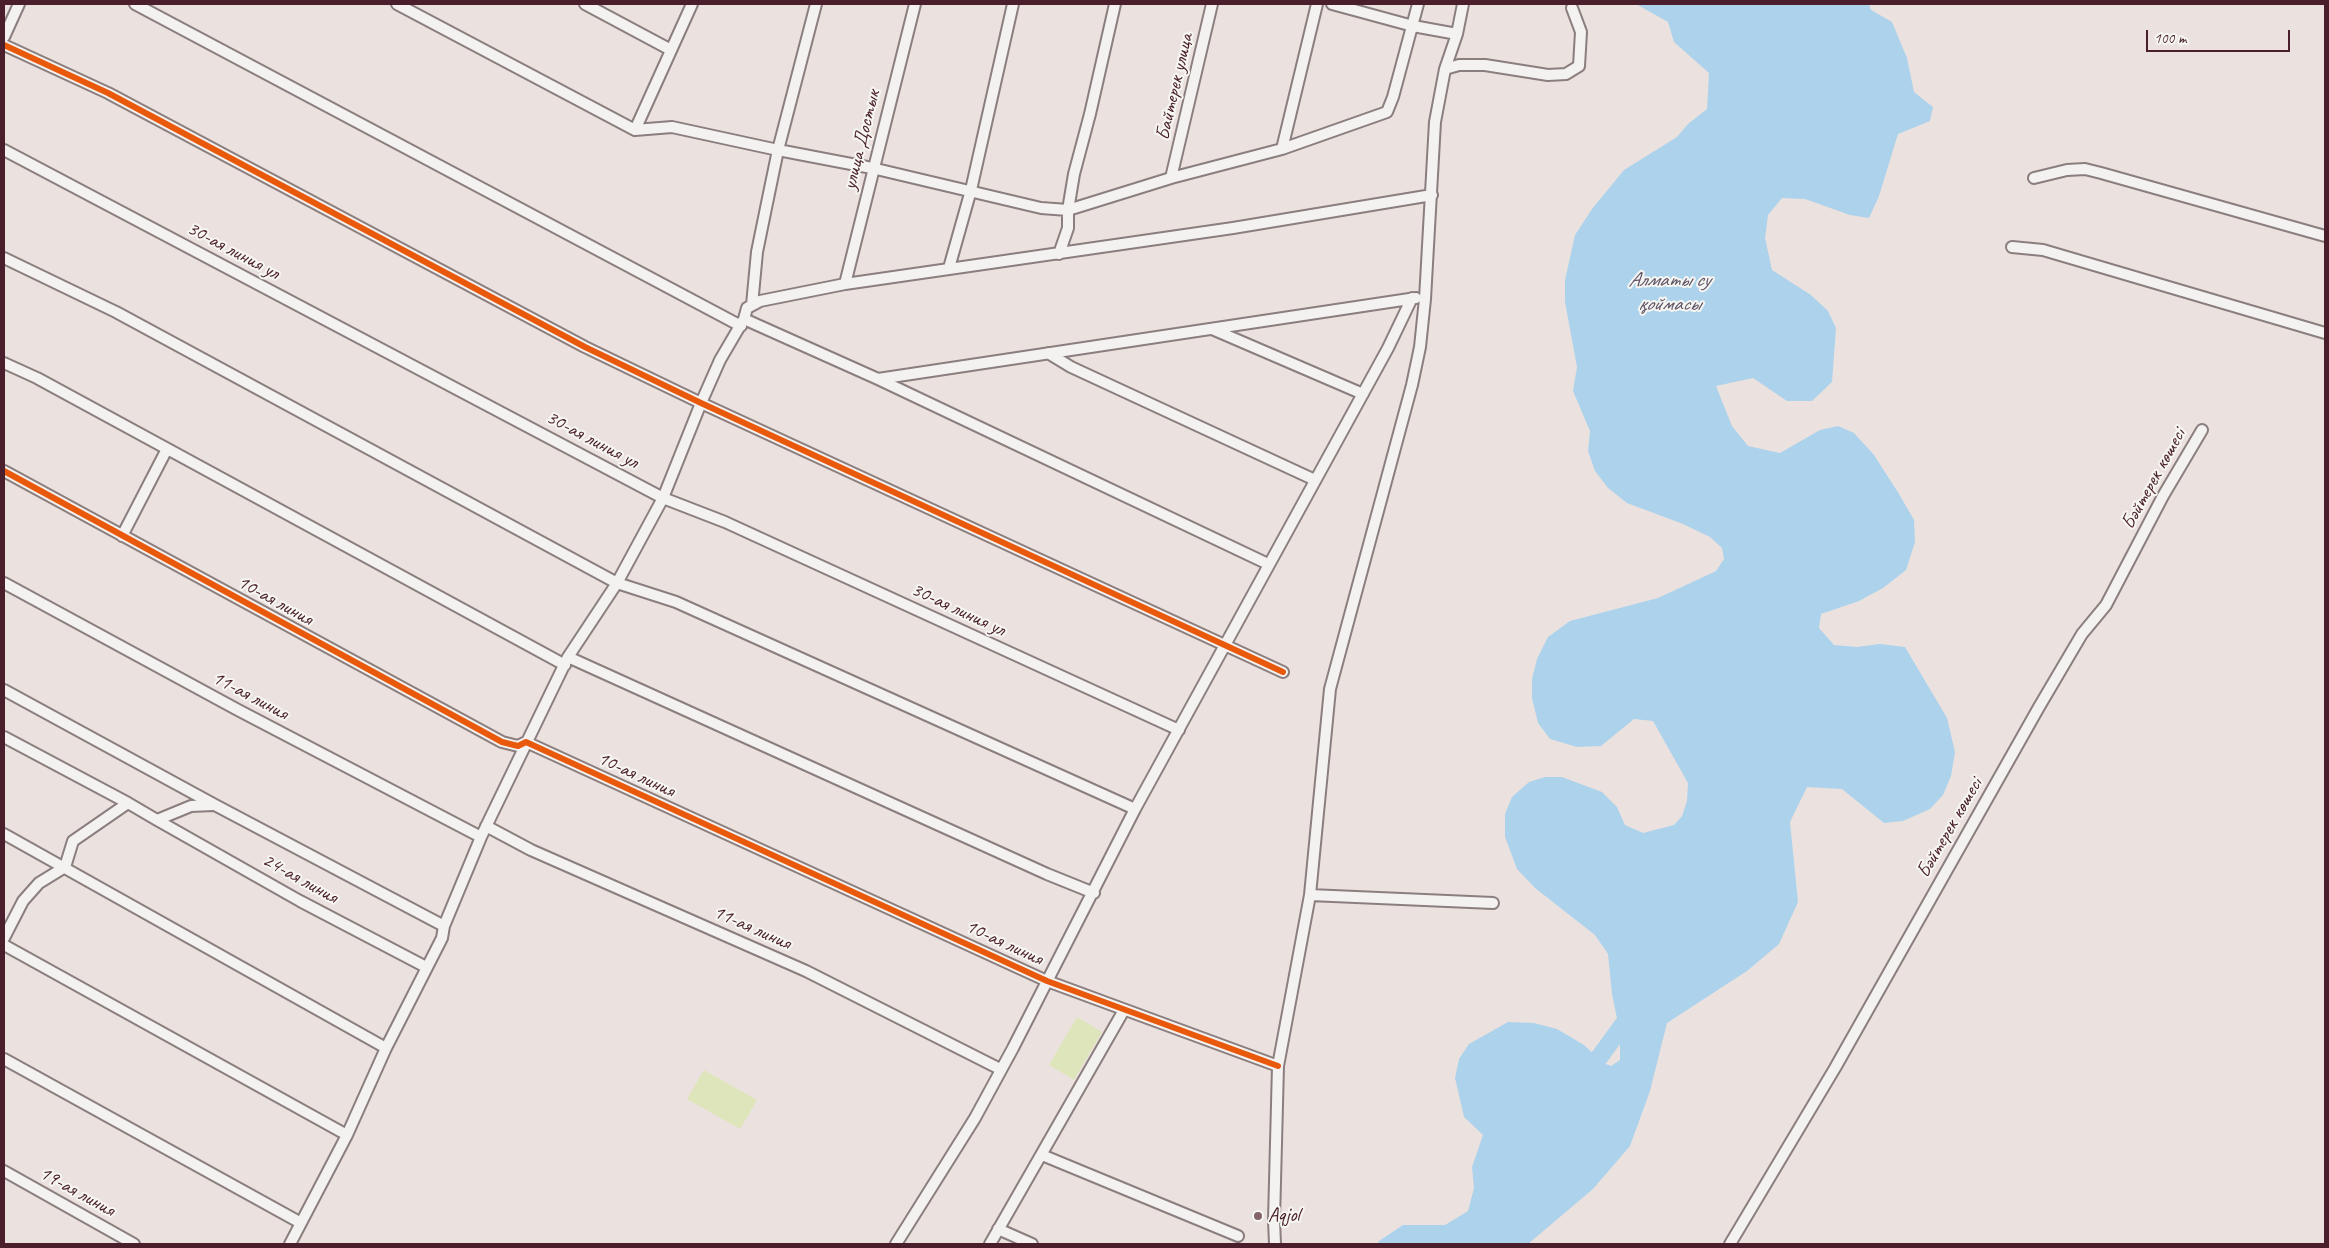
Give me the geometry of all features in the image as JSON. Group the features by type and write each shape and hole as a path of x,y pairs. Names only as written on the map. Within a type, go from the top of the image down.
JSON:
{"street":[{"path":"4,37 19,4"},
{"path":"136,4 742,322 878,379 1268,564"},
{"path":"398,4 635,130 672,127 872,168 1041,208 1068,210 1171,178 1282,149 1387,112 1418,4"},
{"path":"585,4 671,50"},
{"path":"635,130 692,4"},
{"path":"752,305 757,252 778,150 816,4"},
{"name":"улица Достык","path":"845,284 872,168 914,4"},
{"path":"949,268 971,190 1013,4"},
{"path":"1059,254 1068,228 1068,210 1074,174 1115,4"},
{"name":"Байтерек улица","path":"1171,178 1212,4"},
{"path":"1282,149 1317,4"},
{"path":"1332,4 1413,26 1457,34"},
{"path":"1276,1244 1274,1220 1278,1066 1310,895 1330,689 1412,385 1420,347 1432,195 1435,122 1445,69 1457,34 1463,4"},
{"path":"1445,69 1459,65 1485,65 1548,76 1566,74 1579,66 1581,32 1572,8"},
{"path":"4,45 108,93 585,347 701,403 1283,672"},
{"name":"30-ая линия ул","path":"4,150 663,498 725,522 1178,730"},
{"path":"2034,178 2067,170 2085,169 2101,172 2325,236"},
{"path":"290,1244 347,1135 386,1048 442,938 444,926 481,837 526,742 566,661 617,583 663,498 720,360 742,322 747,308 760,301 845,284 1059,254 1432,195"},
{"path":"2012,247 2043,250 2325,333"},
{"path":"4,258 116,312 617,583 676,602 1135,809"},
{"path":"878,379 1412,298 1425,299"},
{"path":"896,1244 975,1118 1094,893 1135,809 1363,394 1412,298"},
{"path":"1212,329 1363,394"},
{"path":"1048,353 1071,367 1315,480"},
{"path":"4,362 566,661 1094,893"},
{"name":"Бәйтерек көшесі","path":"1730,1244 1835,1068 2049,690 2082,634 2106,605 2163,496 2202,430"},
{"path":"122,536 167,449"},
{"name":"10-ая линия","path":"4,471 502,742 518,746 526,742 1047,981 1278,1066"},
{"name":"11-ая линия","path":"4,584 238,710 481,837"},
{"path":"4,690 215,805 444,926"},
{"path":"4,737 128,803 73,841 65,867 39,883 23,901 4,938"},
{"name":"24-ая линия","path":"128,803 300,901 426,967"},
{"path":"157,820 191,806 215,805"},
{"name":"11-ая линия","path":"486,826 532,850 806,972 1000,1069"},
{"path":"4,834 386,1048"},
{"path":"1310,895 1492,903"},
{"path":"4,945 347,1135"},
{"path":"990,1244 1124,1010"},
{"path":"4,1059 301,1223"},
{"path":"1042,1155 1238,1236"},
{"name":"19-ая линия","path":"4,1171 134,1244"},
{"path":"998,1229 1032,1244"}],"green space":[{"path":"1077,1017 1102,1032 1074,1080 1049,1065"},
{"path":"704,1070 757,1100 740,1129 687,1099"}],"water":[{"name":"Алматы су қоймасы","path":"1636,4 1869,4 1871,10 1892,22 1907,58 1914,92 1933,107 1930,121 1898,134 1879,196 1869,218 1850,215 1805,199 1782,198 1768,215 1765,238 1772,270 1811,295 1828,311 1836,328 1832,382 1812,401 1787,401 1753,378 1716,386 1732,426 1748,446 1780,453 1820,430 1838,426 1854,433 1874,455 1899,494 1914,520 1915,542 1906,570 1883,588 1859,601 1821,614 1819,628 1834,645 1857,647 1880,644 1905,647 1947,718 1955,752 1951,776 1943,795 1930,809 1903,821 1884,823 1842,789 1807,787 1790,822 1798,902 1779,944 1747,971 1667,1023 1650,1091 1630,1146 1593,1189 1528,1244 1378,1244 1379,1241 1403,1225 1445,1225 1468,1211 1474,1188 1472,1167 1483,1135 1464,1117 1455,1078 1459,1059 1469,1044 1508,1022 1534,1023 1557,1029 1584,1045 1603,1063 1611,1066 1620,1060 1620,1033 1612,994 1608,954 1595,935 1535,888 1517,869 1505,837 1505,814 1512,797 1529,782 1545,777 1562,777 1602,792 1617,807 1625,825 1643,833 1674,825 1682,816 1687,801 1688,783 1653,721 1634,719 1601,746 1577,747 1550,739 1538,723 1532,698 1532,679 1537,659 1548,637 1570,621 1658,598 1716,571 1724,559 1722,548 1710,537 1683,524 1627,503 1608,488 1595,471 1588,451 1590,431 1573,391 1577,367 1565,302 1565,280 1575,235 1592,209 1624,170 1677,137 1688,124 1707,109 1709,73 1674,42 1668,22"}],"waterway":[{"path":"1585,1077 1633,1011"}],"cycle path":[{"path":"4,45 108,93 585,347 701,403 1283,672"},
{"path":"4,471 502,742 518,746 526,742 1047,981 1278,1066"}],"place":[{"name":"Aqjol","path":"1258,1216"}]}
